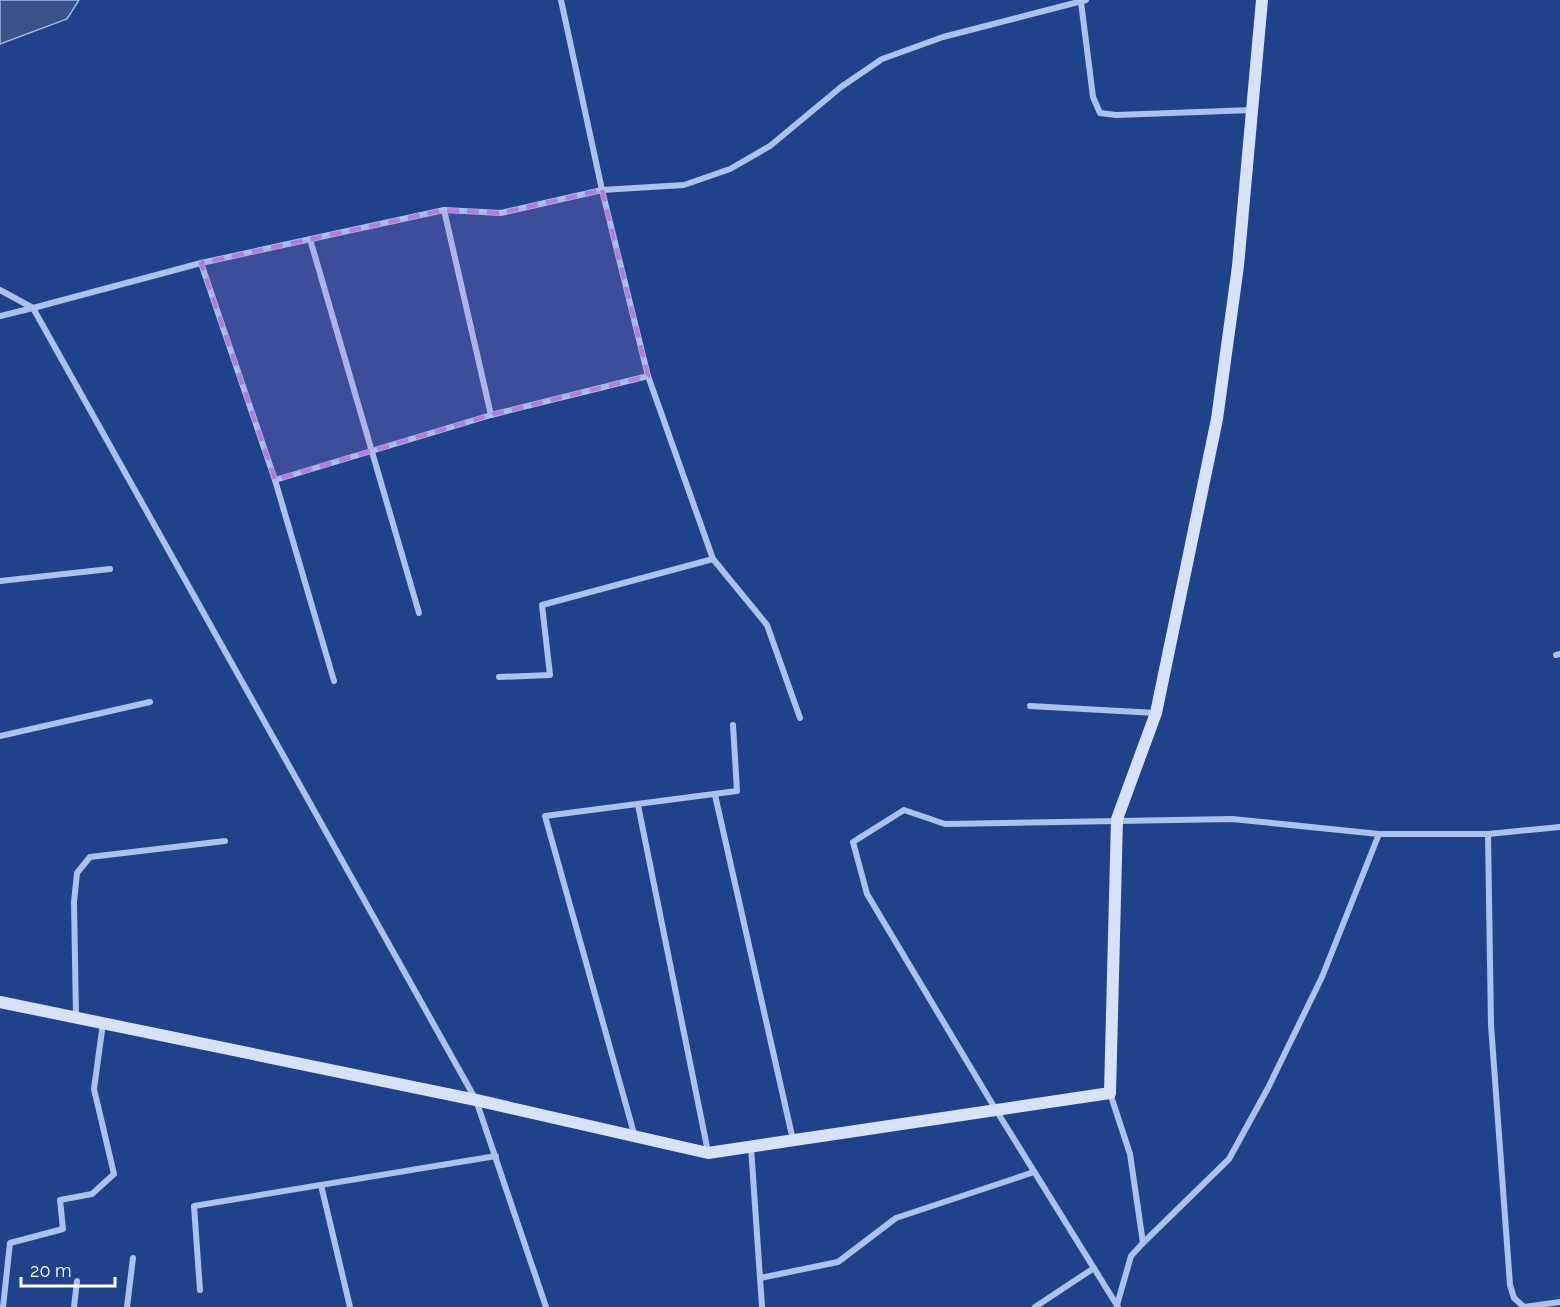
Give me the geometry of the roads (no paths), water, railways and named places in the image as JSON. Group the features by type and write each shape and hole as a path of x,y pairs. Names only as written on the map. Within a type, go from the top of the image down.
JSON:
{"street":[{"path":"561,0 602,190 648,376 713,560 767,625 800,718"},
{"path":"1143,1243 1130,1154 1110,1093 1118,819 1156,713 1217,419 1238,266 1254,110 1262,0"},
{"path":"0,316 201,263 444,210 501,213 602,190 684,185 730,169 770,146 841,87 882,59 943,37 1083,1 1093,97 1100,113 1116,115 1254,110"},
{"path":"444,210 491,415"},
{"path":"310,239 419,614"},
{"path":"201,263 275,480 334,681"},
{"path":"0,290 33,308 476,1100 546,1307"},
{"path":"275,480 491,415 648,376"},
{"path":"499,677 550,675 542,605 713,560"},
{"path":"0,581 110,569"},
{"path":"0,736 150,702"},
{"path":"1030,706 1156,713"},
{"path":"635,1137 545,816 737,791 733,725"},
{"path":"715,795 793,1141"},
{"path":"638,805 708,1153"},
{"path":"1118,1306 996,1110 867,894 853,842 904,810 945,824 1118,819 1232,819 1379,834 1488,834 1560,827"},
{"path":"1118,1306 1131,1256 1229,1159 1268,1088 1322,977 1379,834"},
{"path":"1488,834 1491,1025 1510,1285 1514,1298 1524,1307 1560,1302"},
{"path":"76,1018 74,902 77,873 90,856 225,841"},
{"path":"0,1002 476,1100 708,1153 1110,1093"},
{"path":"3,1307 10,1244 63,1229 60,1200 92,1194 114,1174 94,1089 103,1023"},
{"path":"751,1147 762,1307"},
{"path":"200,1290 194,1206 496,1156"},
{"path":"760,1278 838,1262 896,1218 1034,1172"},
{"path":"321,1185 350,1307"},
{"path":"127,1307 133,1258"},
{"path":"1035,1307 1094,1268"},
{"path":"74,1307 77,1281"}],"water":[{"path":"0,0 79,0 67,19 0,44"}]}
